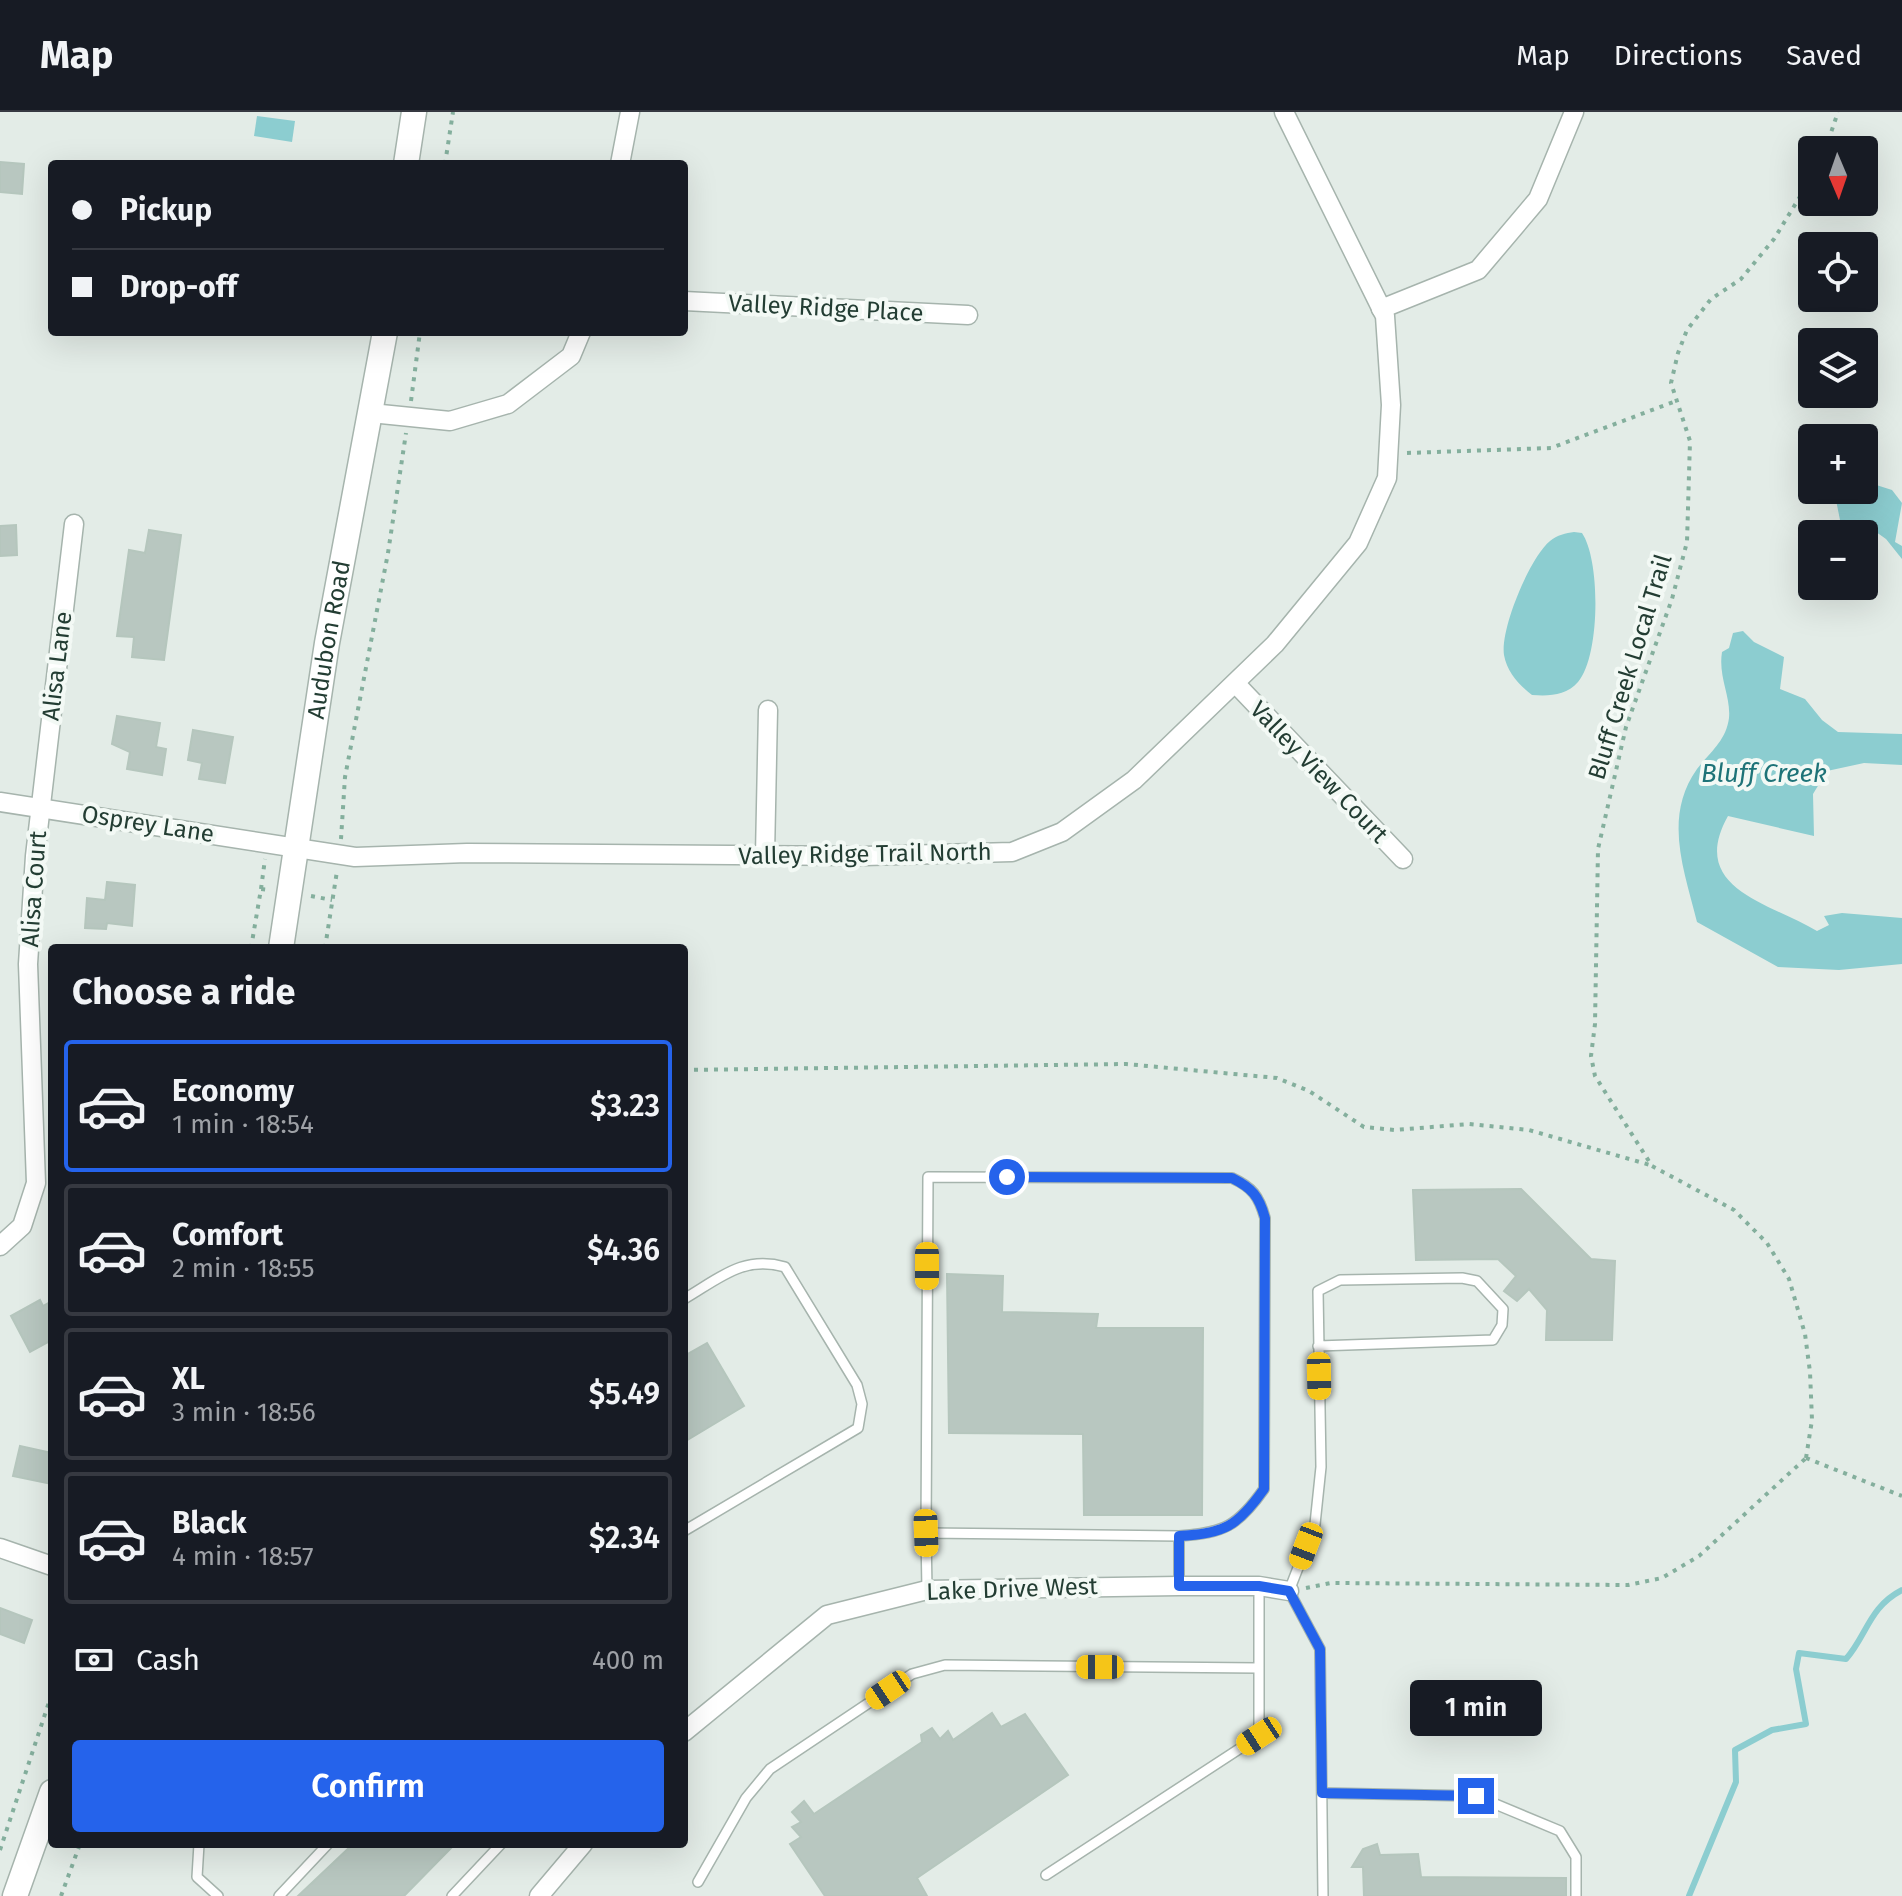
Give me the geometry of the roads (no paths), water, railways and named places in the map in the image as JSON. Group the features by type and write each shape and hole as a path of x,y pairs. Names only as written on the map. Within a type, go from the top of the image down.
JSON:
{"street":[{"path":"407,160 414,112"},
{"path":"621,160 630,112"},
{"path":"1284,112 1381,309 1478,270 1538,199 1574,112"},
{"name":"Valley Ridge Place","path":"688,301 968,315"},
{"name":"Valley Ridge Trail North","path":"297,846 340,854 1012,852 1062,832 1134,780 1236,684 1275,644 1358,543 1387,478 1391,405 1381,309"},
{"name":"Audubon Road","path":"282,944 327,643 384,336"},
{"path":"371,413 450,421 508,404 571,356 579,336"},
{"name":"Alisa Lane","path":"41,808 74,524"},
{"name":"Valley View Court","path":"1236,684 1403,859"},
{"path":"765,855 768,710"},
{"name":"Osprey Lane","path":"0,802 297,846"},
{"name":"Alisa Court","path":"0,1246 22,1226 36,1183 28,964 41,808"},
{"path":"0,1548 48,1565"},
{"name":"Lake Drive West","path":"688,1724 827,1615 927,1590 1259,1586 1289,1591"},
{"path":"15,1896 48,1803"},
{"path":"549,1892 580,1848"}],"lane":[{"path":"926,1533 1179,1536 1212,1534 1233,1525 1264,1489 1265,1218 1260,1200 1249,1186 1232,1178 928,1177 926,1533 927,1590"},
{"path":"688,1297 746,1263 763,1261 785,1267 857,1385 862,1404 858,1428 688,1529"},
{"path":"1318,1346 1493,1340 1502,1325 1503,1309 1477,1281 1462,1278 1340,1280 1318,1291 1318,1346 1321,1467 1315,1524 1289,1591 1320,1649 1323,1896"},
{"path":"1179,1536 1179,1586"},
{"path":"1046,1875 1259,1736 1259,1586"},
{"path":"698,1882 746,1798 770,1769 912,1674 945,1665 1258,1668"},
{"path":"1322,1793 1476,1796 1560,1831 1576,1857 1576,1896"},
{"path":"199,1848 197,1877 218,1896"},
{"path":"279,1896 324,1848"},
{"path":"452,1896 497,1848"}],"water":[{"path":"257,116 295,121 292,142 254,136"},
{"path":"1878,486 1892,490 1902,503 1895,542 1902,546 1902,559 1878,533 1878,520 1840,520 1837,504 1878,504"},
{"path":"1582,533 1588,546 1595,586 1591,652 1585,670 1573,687 1557,694 1532,695 1514,678 1508,667 1504,655 1507,628 1518,594 1542,549 1556,537"},
{"name":"Bluff Creek","path":"1743,631 1754,642 1784,657 1780,689 1805,699 1822,720 1838,732 1902,734 1902,765 1864,763 1827,771 1813,794 1814,836 1728,816 1718,841 1718,861 1726,877 1740,890 1817,931 1829,925 1824,916 1842,913 1902,918 1902,964 1839,970 1778,967 1697,922 1679,844 1681,806 1697,769 1721,740 1727,726 1729,710 1722,652 1729,648 1733,633"}],"waterway":[{"name":"Bluff Creek","path":"1689,1896 1736,1782 1735,1750 1772,1730 1806,1724 1796,1669 1799,1653 1846,1659 1875,1613 1902,1590"}]}
